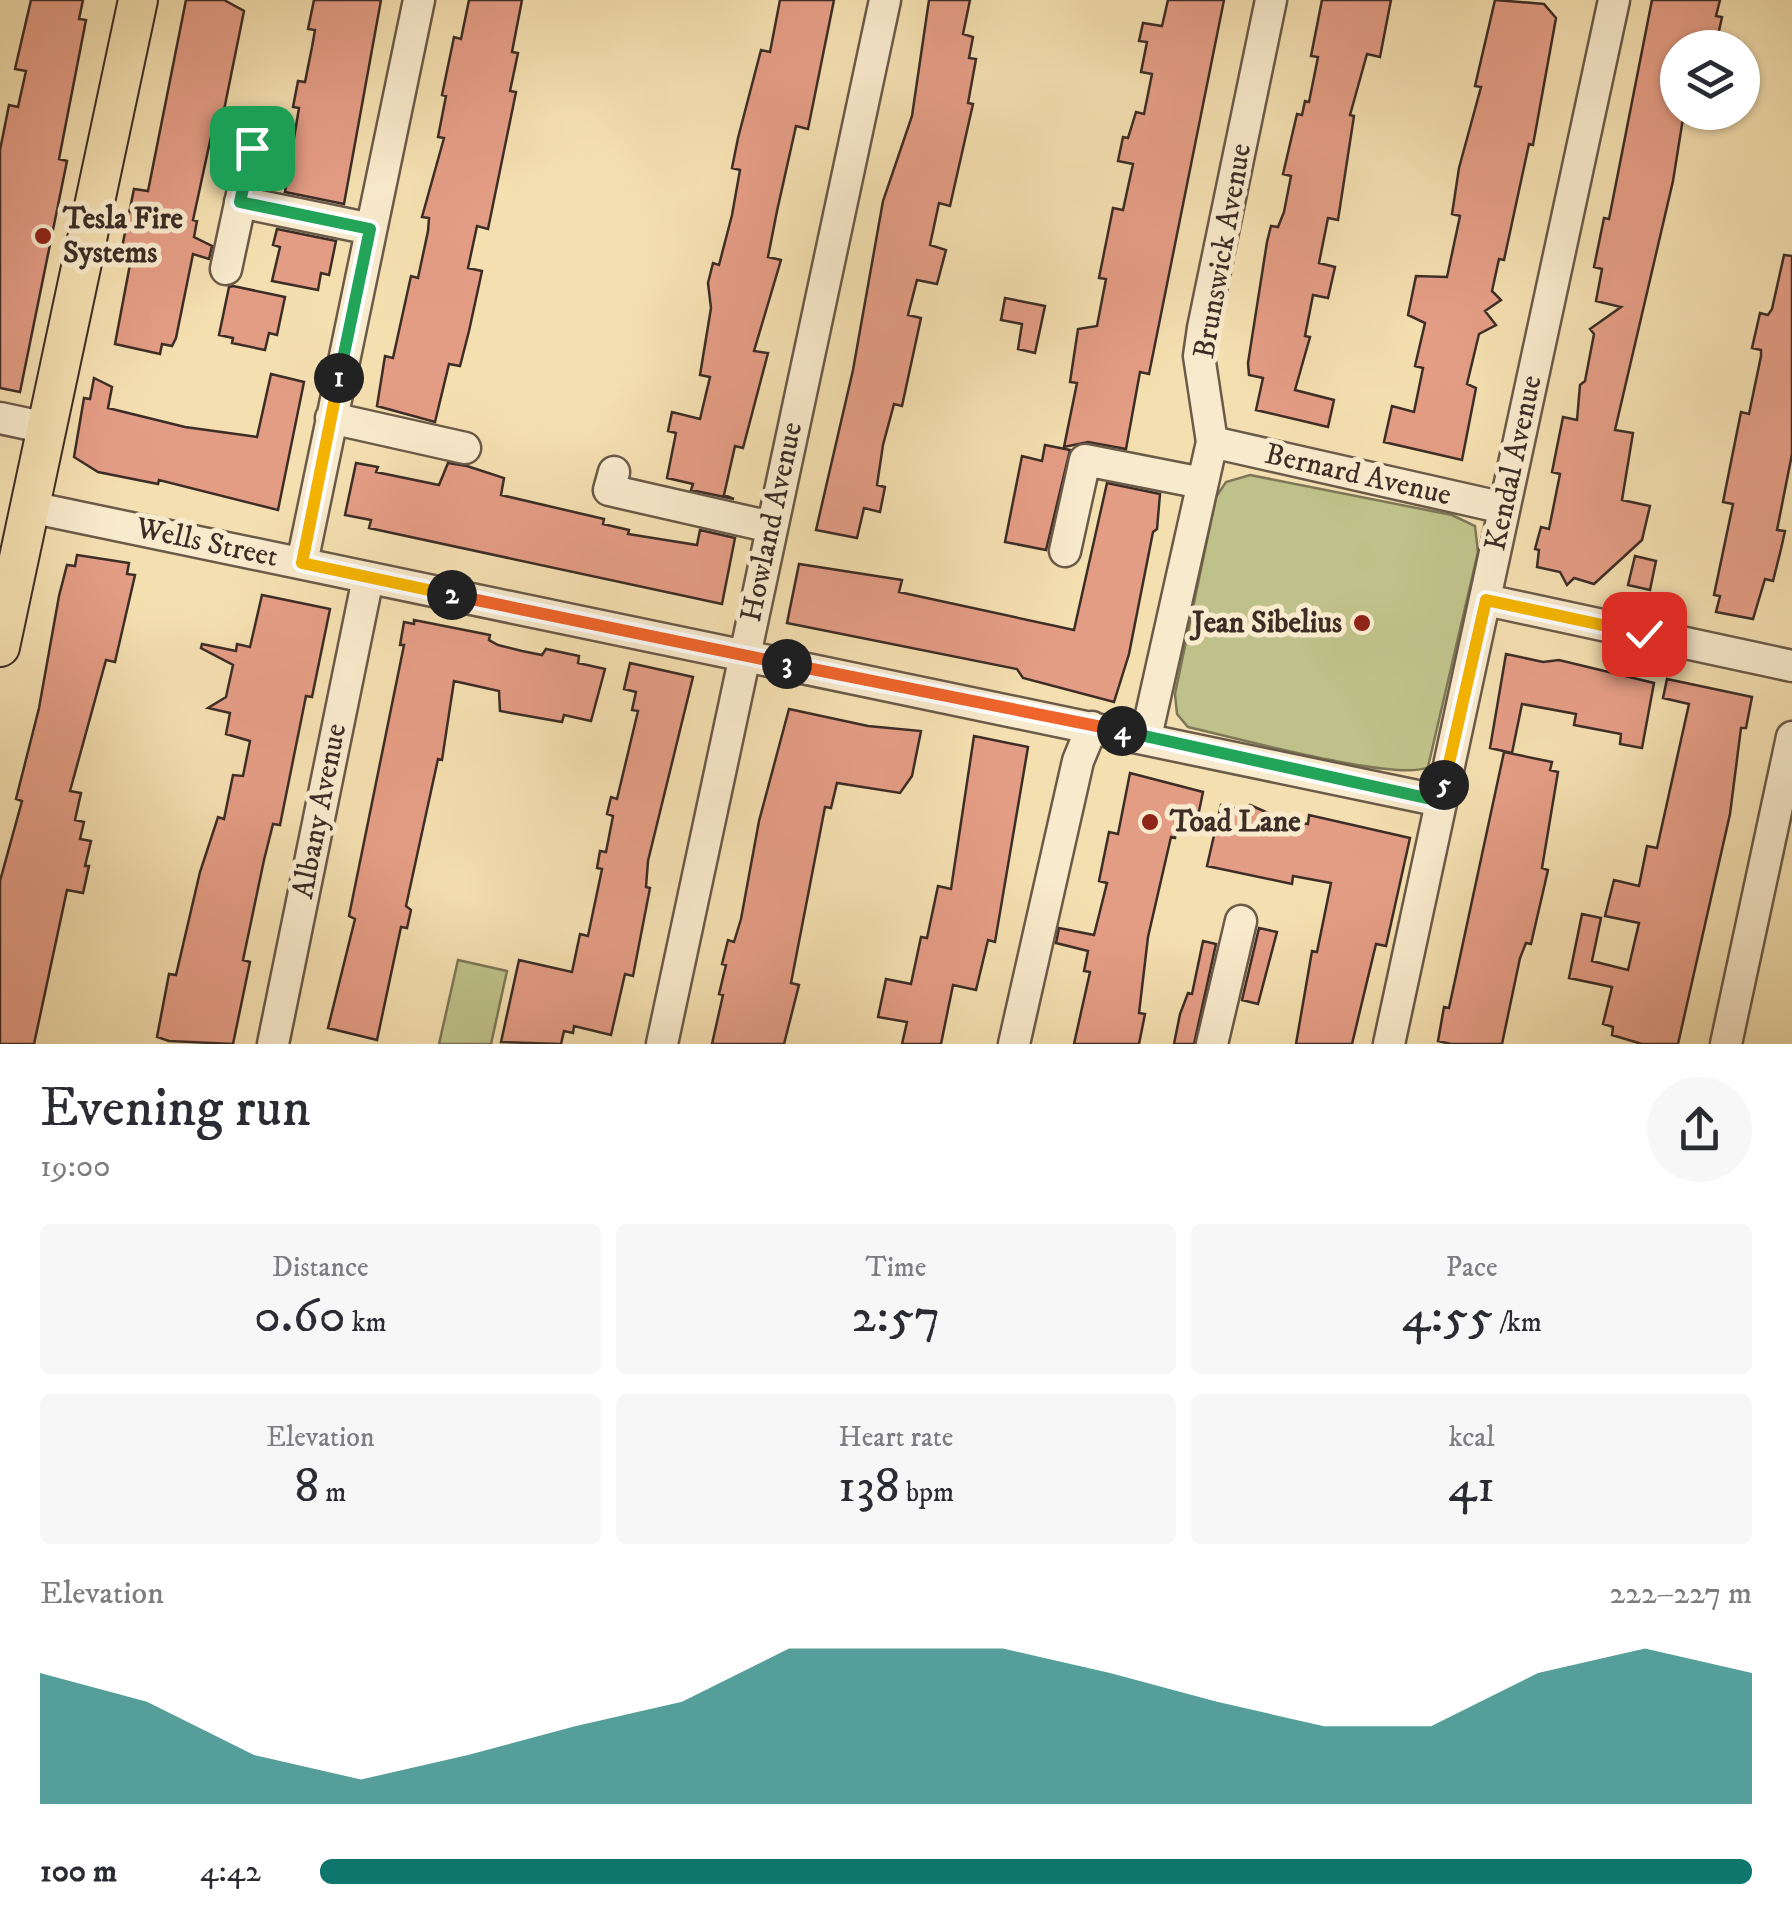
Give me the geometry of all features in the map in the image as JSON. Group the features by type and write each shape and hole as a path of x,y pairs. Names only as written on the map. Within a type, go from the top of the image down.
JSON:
{"main road":[{"path":"0,646 138,0"}],"street":[{"path":"302,563 420,0"},
{"name":"Howland Avenue","path":"662,1044 885,0"},
{"name":"Brunswick Avenue","path":"1146,737 1212,442 1199,356 1271,0"},
{"name":"Kendal Avenue","path":"1389,1044 1614,0"},
{"path":"226,269 252,148"},
{"path":"240,202 370,229"},
{"path":"0,418 47,428"},
{"path":"331,418 466,448"},
{"name":"Bernard Avenue","path":"1212,442 1504,508"},
{"path":"1065,552 1085,460 1202,483"},
{"path":"614,472 609,490 770,526"},
{"name":"Wells Street","path":"30,507 1440,801"},
{"name":"Albany Avenue","path":"273,1044 368,578"},
{"path":"1486,600 1792,666"},
{"path":"1014,1044 1078,760 1092,727"},
{"path":"1726,1044 1792,737"},
{"path":"1212,1044 1242,922"}],"green space":[{"path":"1250,475 1452,515 1475,526 1478,552 1428,767 1384,769 1312,756 1188,727 1177,714 1175,694 1216,497 1226,482"},
{"path":"458,960 507,971 491,1044 439,1044"}],"building":[{"path":"31,0 83,0 79,19 86,20 59,159 67,161 20,392 0,388 0,150 9,105 18,107 26,71 15,69"},
{"path":"186,0 224,0 244,11 222,120 220,124 214,123 193,220 197,221 194,237 212,246 209,259 193,254 176,338 172,346 162,344 160,354 115,344 131,259 120,257 134,189 148,191"},
{"path":"314,0 381,0 344,204 285,192 299,108 293,107 298,81 305,82 315,30 308,29"},
{"path":"469,0 522,0 512,52 518,53 510,91 516,92 488,229 477,226 468,268 482,271 469,331 460,366 449,364 435,422 377,406 385,356 393,358 411,276 418,278 429,218 422,217 444,138 438,137 446,96 442,95 454,37 461,39"},
{"path":"780,0 834,0 808,129 796,126 777,211 768,257 781,260 754,351 768,353 743,448 735,446 724,495 734,499 691,490 693,484 667,478 676,433 668,431 672,412 700,419 710,377 700,375 711,308 708,283 713,263 719,265 732,215 740,170 732,168 738,138 761,50 770,52"},
{"path":"929,0 970,0 963,34 973,37 969,58 976,59 968,103 973,104 950,206 939,203 930,245 946,250 937,284 917,280 908,315 921,318 902,406 894,404 883,445 877,485 885,487 880,512 864,508 857,538 816,530 853,370 883,201 912,116"},
{"path":"1168,0 1224,0 1149,374 1140,372 1126,449 1088,442 1064,447 1077,383 1070,382 1078,329 1097,326 1106,279 1099,278 1113,208 1123,210 1133,164 1118,161 1123,137 1128,138 1136,112 1144,114 1152,74 1141,72 1147,42 1139,41 1143,23 1162,26"},
{"path":"1322,0 1391,0 1380,57 1367,54 1350,115 1354,116 1338,220 1328,218 1319,263 1335,267 1328,298 1313,295 1305,336 1310,337 1295,390 1334,400 1328,427 1256,410 1263,378 1249,375 1248,363 1267,242 1271,226 1278,227 1284,212 1291,176 1283,174 1297,114 1302,115 1305,101 1309,102 1318,57 1311,56"},
{"path":"1495,0 1544,4 1556,18 1533,145 1529,144 1504,260 1499,259 1492,291 1501,300 1485,311 1496,325 1479,334 1467,384 1476,388 1462,460 1384,442 1392,406 1414,412 1423,368 1415,366 1425,323 1408,315 1416,276 1447,277 1460,216 1452,214 1459,168 1481,87 1475,86"},
{"path":"1652,0 1720,0 1716,16 1722,17 1719,30 1660,30 1660,130 1681,130 1673,181 1615,430 1633,433 1622,500 1650,506 1642,540 1594,584 1574,578 1567,585 1560,572 1537,567 1539,550 1535,549 1541,527 1549,529 1560,474 1552,472 1563,417 1577,420 1580,385 1585,381 1594,334 1590,329 1621,307 1596,301 1602,269 1594,267 1604,218 1609,219"},
{"path":"277,229 336,241 329,275 321,273 318,290 272,281 280,247 273,245"},
{"path":"1784,255 1792,256 1792,454 1777,530 1785,531 1781,549 1773,581 1765,579 1753,619 1716,612 1720,596 1714,595 1733,504 1723,502 1741,412 1749,414 1761,356 1761,350 1752,348 1760,313 1768,315 1772,309"},
{"path":"229,287 285,297 277,335 269,333 265,350 232,343 233,338 219,335"},
{"path":"1005,298 1045,306 1035,353 1018,349 1022,324 1001,320"},
{"path":"271,374 304,382 278,510 159,480 158,484 98,472 74,457 84,398 90,399 94,378 112,387 108,408 185,427 257,437"},
{"path":"1045,445 1070,450 1046,550 1005,542 1022,456 1042,461"},
{"path":"356,463 378,467 376,472 439,485 448,463 467,466 504,478 501,495 604,519 603,524 629,530 628,534 697,545 700,530 735,538 722,604 369,528 371,520 345,515"},
{"path":"1107,483 1160,494 1157,529 1153,532 1129,654 1114,702 1023,678 1017,669 787,623 799,564 902,580 899,592 1074,630"},
{"path":"77,555 129,563 127,574 135,575 115,662 106,660 70,791 81,793 75,820 84,822 80,839 91,841 83,893 67,890 34,1044 0,1044 0,881 22,801 16,799 39,708 59,596 67,565 75,566"},
{"path":"1635,556 1656,561 1650,590 1628,585"},
{"path":"262,595 330,609 312,697 306,696 280,825 273,824 264,860 243,960 250,962 233,1044 169,1041 157,1037 169,974 176,975 200,872 218,817 224,819 233,775 243,776 250,741 226,734 230,713 208,708 226,697 233,665 201,648 202,644 236,651 237,644 250,647"},
{"path":"414,620 490,635 489,640 498,645 522,651 542,655 546,649 579,656 578,663 605,669 591,721 564,715 562,722 500,711 499,691 454,681 442,760 438,759 406,906 411,910 407,928 401,927 377,1040 328,1028 355,919 349,916 404,645 400,645 404,622 414,624"},
{"path":"1506,654 1543,662 1559,660 1654,683 1642,748 1620,744 1621,734 1574,725 1576,714 1522,704 1512,753 1490,748"},
{"path":"630,663 693,677 648,861 646,887 650,888 633,976 625,974 611,1035 574,1026 573,1033 564,1031 561,1044 501,1042 519,960 572,972 580,934 588,936 602,869 597,868 600,851 606,852 613,816 607,814 611,797 617,799 638,711 632,710 636,692 624,689"},
{"path":"1667,679 1752,697 1746,728 1741,728 1730,814 1678,1044 1642,1044 1612,1035 1613,1027 1603,1024 1612,987 1569,978 1582,914 1601,918 1592,961 1628,970 1639,923 1605,916 1614,880 1639,886 1647,846 1657,848 1689,704 1663,698"},
{"path":"789,709 868,726 921,731 912,776 900,793 837,783 831,808 825,807 791,983 799,985 784,1044 712,1044 723,995 719,994 726,965 722,964 728,940 734,942 741,919 759,821"},
{"path":"974,736 1028,747 995,942 988,940 976,990 953,985 941,1044 902,1044 907,1022 878,1017 886,979 911,984 921,937 927,938 938,886 951,889"},
{"path":"1504,752 1552,762 1550,770 1558,772 1542,868 1548,870 1531,944 1526,943 1520,958 1502,1044 1451,1044 1438,1041 1444,1007 1449,1008"},
{"path":"1130,773 1203,792 1198,816 1180,812 1175,838 1171,837 1148,937 1139,1013 1145,1014 1139,1044 1074,1044 1090,972 1084,971 1088,951 1056,943 1059,928 1094,935 1107,883 1099,881 1109,832 1118,834"},
{"path":"1221,805 1242,810 1250,805 1284,820 1308,824 1309,815 1410,838 1386,946 1376,944 1352,1044 1296,1044 1312,951 1317,952 1331,883 1293,876 1292,884 1207,866"},
{"path":"1259,928 1277,932 1258,1004 1242,1000"},
{"path":"1203,941 1216,944 1194,1044 1174,1044 1180,1014 1188,993 1192,994"}],"place":[{"name":"Tesla Fire Systems","path":"43,236"},
{"name":"Jean Sibelius","path":"1362,623"},
{"name":"Toad Lane","path":"1150,822"}],"route":[{"path":"252,148 240,202 370,229 302,563 1118,730 1440,801 1486,600 1644,634"}]}
